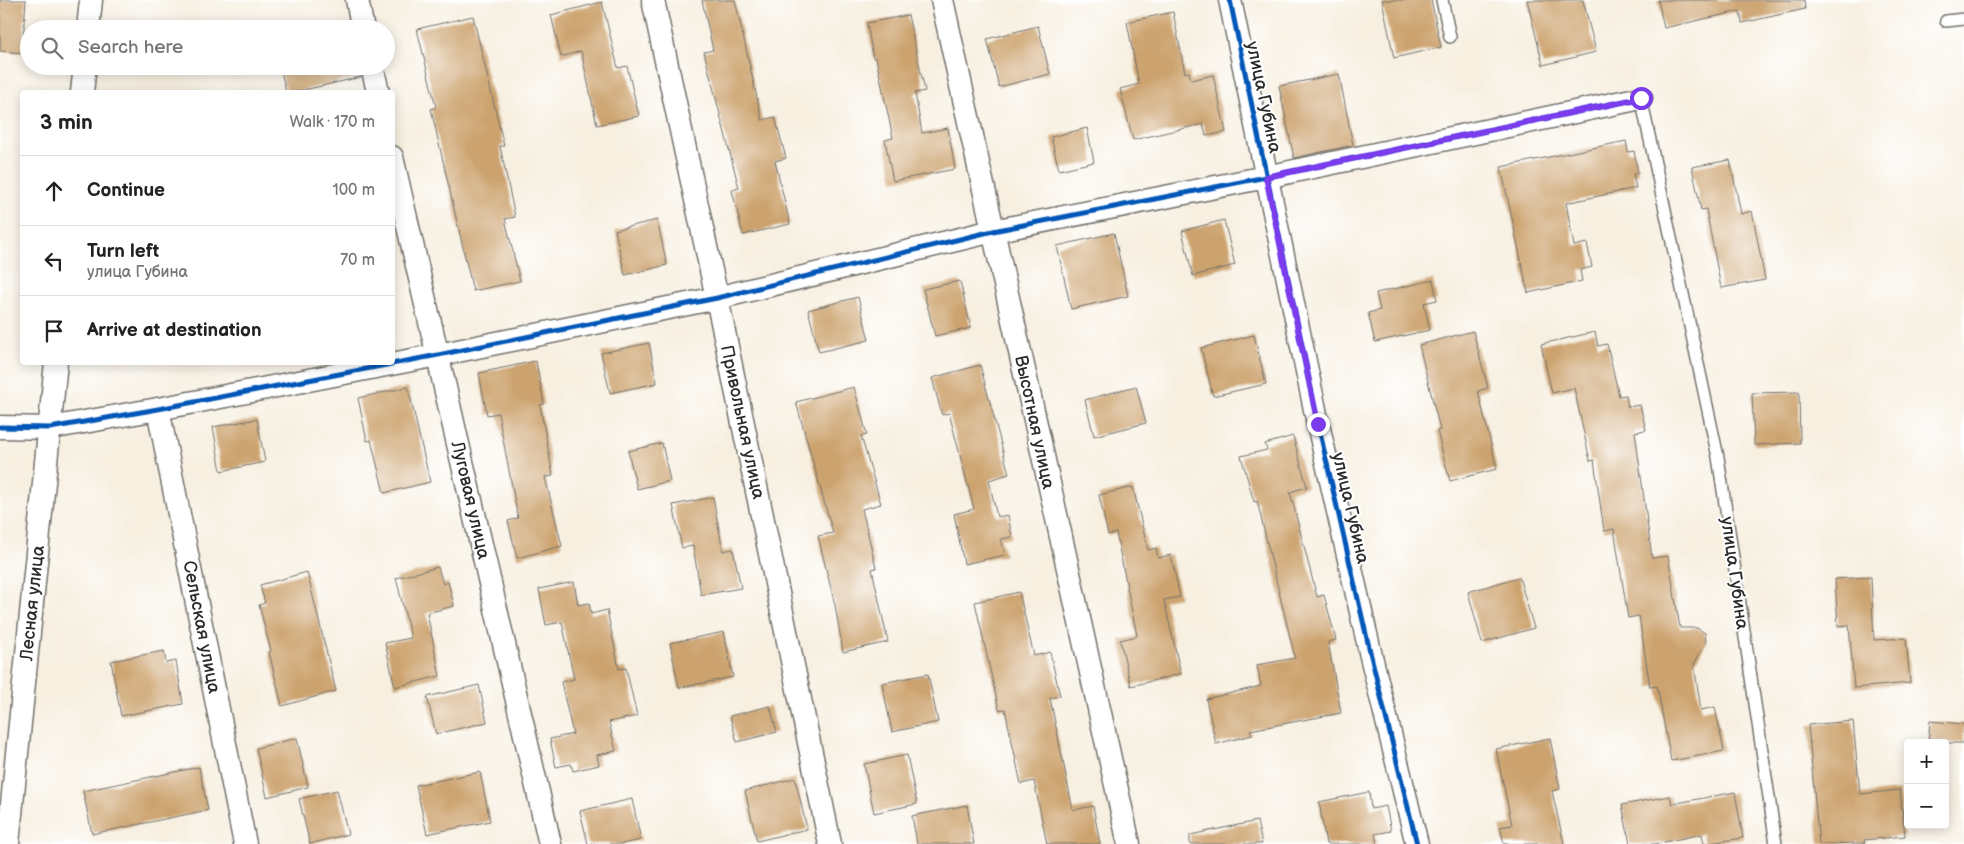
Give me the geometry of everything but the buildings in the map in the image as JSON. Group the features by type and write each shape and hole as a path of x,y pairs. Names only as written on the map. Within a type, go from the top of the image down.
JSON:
{"street":[{"path":"89,20 91,0"},
{"path":"357,0 361,20"},
{"name":"Привольная улица","path":"653,0 718,298 830,844"},
{"name":"Высотная улица","path":"942,0 1129,844"},
{"name":"улица Губина","path":"1230,0 1320,434 1417,844"},
{"path":"82,90 84,75"},
{"path":"374,75 378,90"},
{"path":"395,363 718,298 993,231 1266,177 1641,98"},
{"name":"Луговая улица","path":"395,170 550,844"},
{"name":"Лесная улица","path":"8,844 56,365"},
{"path":"0,427 50,428 386,365"},
{"name":"Сельская улица","path":"158,409 245,844"}],"lane":[{"path":"1442,0 1450,37"},
{"path":"1946,21 1964,19"},
{"name":"улица Губина","path":"1641,98 1718,458 1776,844"}],"cycle path":[{"path":"1230,0 1318,424 1371,656 1417,844"},
{"path":"395,363 717,298 993,231 1266,177 1641,98"},
{"path":"0,427 50,428 386,365"}],"route":[{"path":"1318,424 1266,177 1641,98"}]}
